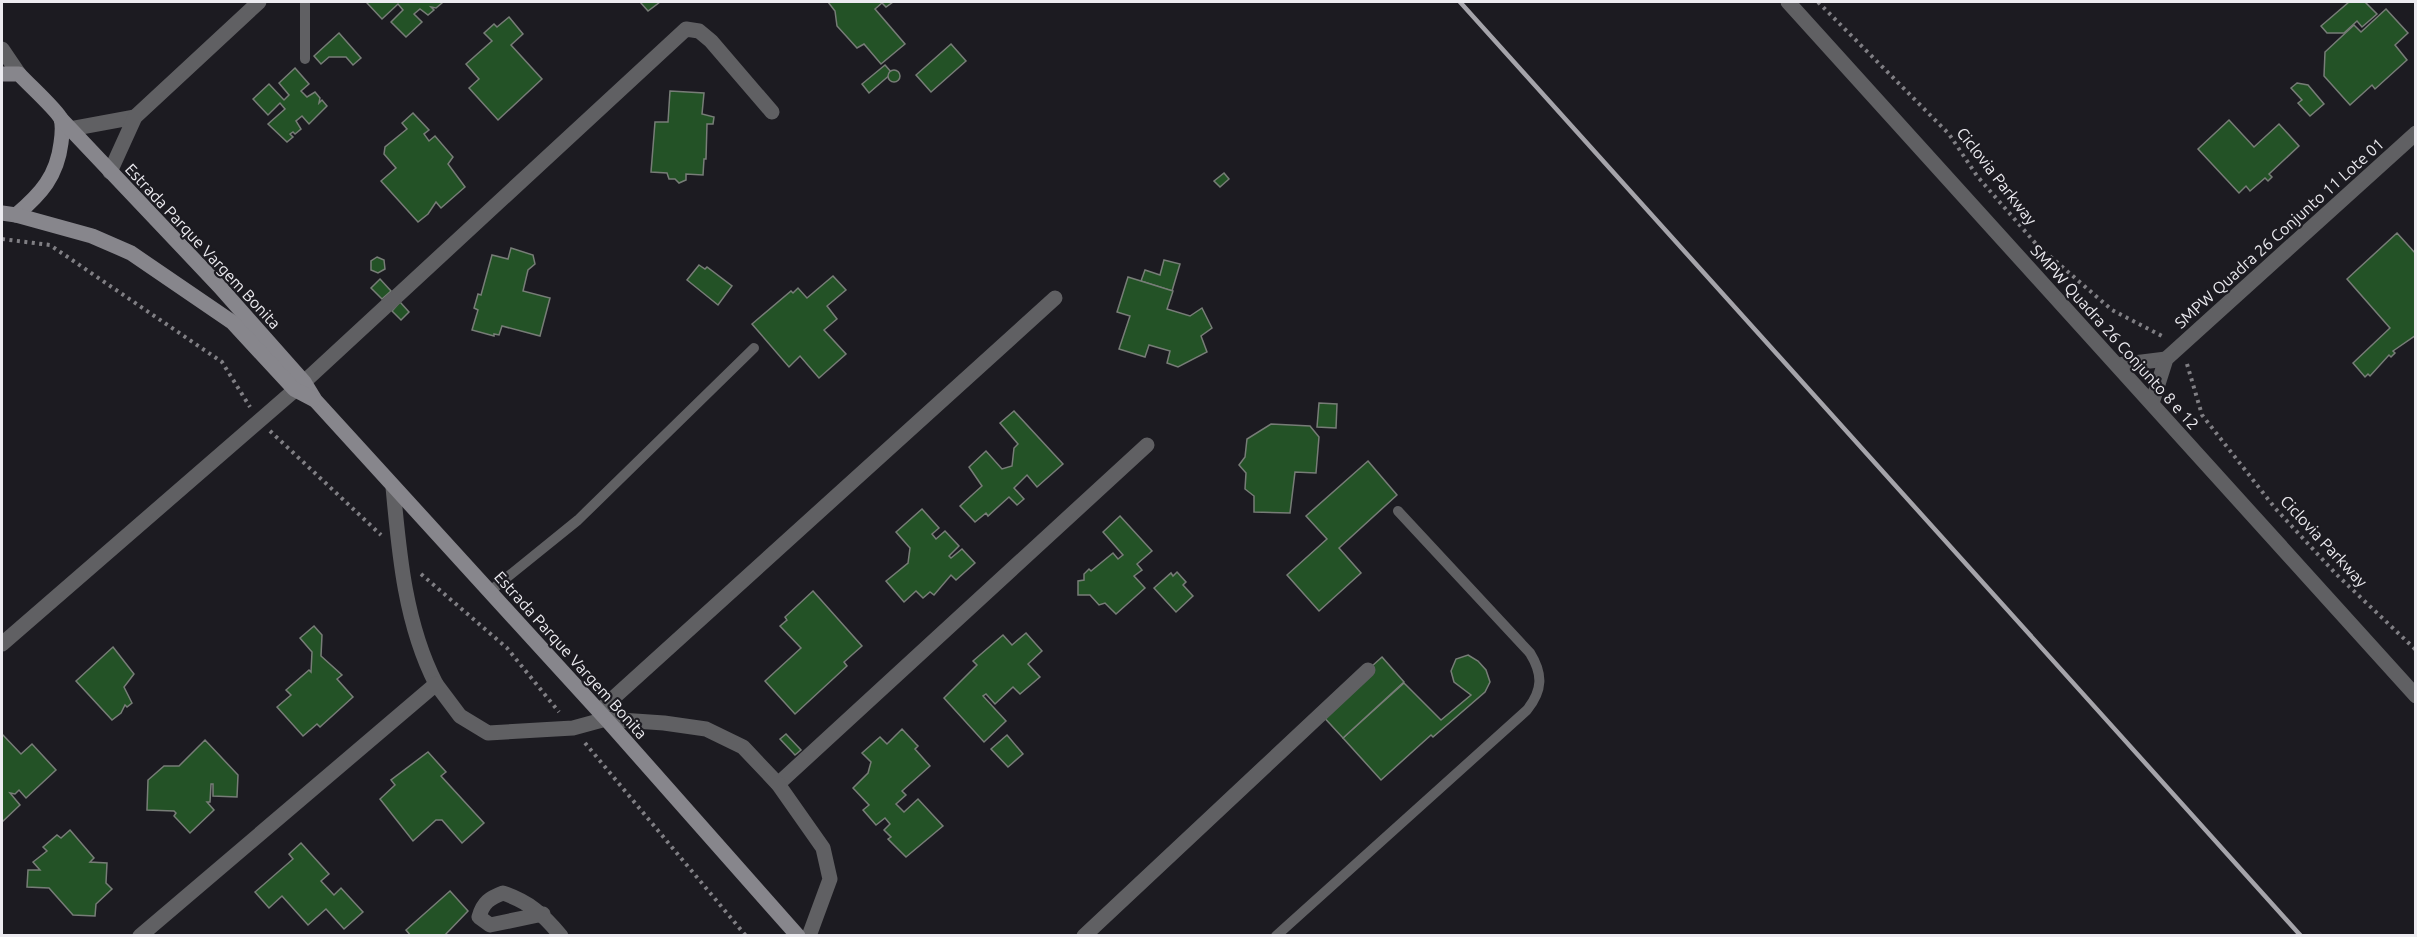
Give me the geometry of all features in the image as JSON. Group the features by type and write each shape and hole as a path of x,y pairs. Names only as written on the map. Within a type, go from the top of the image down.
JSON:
{"main road":[{"path":"2,74 19,74"},
{"name":"Estrada Parque Vargem Bonita","path":"19,74 219,286 299,386"},
{"path":"9,214 38,197 50,181 59,161 66,124"},
{"name":"Estrada Parque Vargem Bonita","path":"9,214 92,236 131,253 232,322 315,400 603,715 798,936"}],"street":[{"path":"110,172 135,117 259,2"},
{"name":"SMPW Quadra 26 Conjunto 8 e 12","path":"1788,2 2415,696"},
{"path":"2,644 299,386 686,28 699,30 711,41 772,112"},
{"path":"2,49 19,74"},
{"path":"66,124 135,117"},
{"name":"SMPW Quadra 26 Conjunto 11 Lote 01","path":"2166,359 2415,133"},
{"path":"393,487 399,552 420,654 436,684 460,716 488,733 573,728 603,715 1055,298"},
{"path":"2118,365 2166,359 2152,403"},
{"path":"778,784 1147,445"},
{"path":"1084,936 1368,670"},
{"path":"140,936 436,684"},
{"path":"603,715 706,729 743,747 778,784 823,848 830,879 809,936"},
{"path":"543,914 561,936"}],"lane":[{"path":"305,2 306,59"},
{"path":"489,591 578,520 754,348"},
{"path":"1276,936 1527,710 1541,686 1538,666 1530,653 1398,511"}],"path":[{"name":"Ciclovia Parkway","path":"1818,2 1949,134 1977,176 2037,245 2112,310 2181,346 2202,415 2275,508 2336,574 2415,650"}],"building":[{"path":"640,2 660,2 648,11"},
{"path":"828,2 893,2 886,7 882,3 875,9 905,44 881,64 864,44 857,48 837,26 835,11"},
{"path":"2349,2 2365,2 2377,14 2362,27 2357,21 2344,33 2327,33 2321,26"},
{"path":"367,3 442,3 436,8 431,7 434,10 428,15 420,9 414,14 422,22 406,37 391,22 403,10 398,4 382,19"},
{"path":"2386,9 2408,33 2395,45 2407,60 2375,89 2372,85 2350,105 2324,76 2325,52 2354,25 2361,32"},
{"path":"509,17 523,34 511,45 542,79 498,120 469,88 479,79 466,64 492,41 484,33 494,24 497,27"},
{"path":"339,33 361,58 353,65 346,57 329,57 321,64 314,56"},
{"path":"951,44 966,61 931,92 916,75"},
{"path":"885,65 892,73 869,93 862,84"},
{"path":"295,68 309,84 301,91 307,97 315,92 320,98 319,103 322,100 327,106 309,124 302,116 296,121 301,129 295,134 293,132 290,134 293,137 287,142 268,124 285,109 280,103 268,115 253,99 269,84 284,100 289,95 279,83"},
{"path":"896,70 900,76 896,82 892,82 888,74"},
{"path":"2297,83 2308,85 2324,104 2310,116 2298,103 2302,100 2291,88"},
{"path":"670,91 704,93 702,114 714,117 713,124 707,124 703,175 686,174 686,180 679,183 675,179 669,179 667,173 651,172 655,122 668,122"},
{"path":"413,113 429,130 424,134 429,141 435,136 453,157 448,164 465,187 441,208 436,202 428,214 418,222 381,181 396,168 384,154 385,147 407,129 402,123"},
{"path":"2229,120 2254,147 2279,124 2299,146 2269,174 2272,177 2268,181 2265,178 2250,191 2246,186 2239,193 2198,149"},
{"path":"1224,173 1229,179 1220,187 1214,181"},
{"path":"2397,233 2416,254 2416,335 2393,351 2395,353 2391,357 2389,355 2370,376 2368,374 2365,377 2353,363 2390,328 2347,279"},
{"path":"511,248 533,255 535,264 528,270 523,291 550,298 540,336 502,326 499,335 494,334 494,336 472,330 478,310 474,308 478,294 481,295 492,255 508,259"},
{"path":"377,257 384,260 385,269 378,273 371,270 371,261"},
{"path":"1164,260 1180,264 1172,291 1141,281 1145,270 1160,275"},
{"path":"699,265 705,269 707,267 732,286 718,305 687,280"},
{"path":"833,276 846,290 827,306 837,319 824,330 846,354 819,378 800,356 789,367 752,324 791,291 793,293 798,288 807,298"},
{"path":"1128,277 1173,291 1167,309 1190,316 1202,308 1212,328 1201,336 1207,352 1178,367 1167,363 1170,351 1149,345 1145,357 1119,349 1130,316 1117,312"},
{"path":"380,279 391,291 382,299 371,288"},
{"path":"400,302 409,312 401,320 392,311"},
{"path":"1319,403 1337,404 1336,428 1317,427"},
{"path":"1014,411 1063,464 1037,487 1027,475 1014,488 1024,499 1017,505 1009,497 988,516 986,513 975,522 960,506 982,486 969,467 986,451 1002,469 1012,466 1014,448 1018,444 1000,423"},
{"path":"1271,424 1310,426 1319,437 1316,473 1295,472 1290,513 1254,512 1254,496 1245,489 1246,473 1239,465 1245,457 1247,439"},
{"path":"1368,461 1397,495 1339,548 1361,573 1319,611 1287,575 1327,539 1306,516"},
{"path":"922,509 939,528 932,534 936,539 945,531 959,546 949,556 951,558 962,549 975,563 956,580 951,575 934,595 930,592 923,598 916,591 904,602 886,581 908,563 910,548 896,532"},
{"path":"1120,516 1152,551 1137,564 1142,570 1134,576 1145,588 1116,614 1105,603 1099,605 1090,595 1078,595 1078,581 1084,580 1084,574 1089,569 1091,571 1113,553 1118,559 1123,555 1103,532"},
{"path":"1177,572 1186,582 1183,585 1193,596 1176,612 1154,588 1171,573 1173,576"},
{"path":"813,591 862,646 844,662 847,666 795,714 765,681 801,648 780,626 787,620 785,617"},
{"path":"314,626 322,635 321,656 342,675 337,679 353,697 320,727 317,724 303,736 277,707 291,695 286,690 309,670 311,672 312,652 300,638"},
{"path":"1026,633 1042,651 1028,664 1040,677 1020,694 1013,687 995,704 986,694 983,696 1006,721 984,742 944,698 977,665 973,661 1003,635 1012,645"},
{"path":"113,647 134,674 124,687 132,703 127,707 125,705 121,713 112,720 76,681"},
{"path":"1468,655 1486,670 1490,682 1485,692 1433,737 1431,735 1381,780 1343,738 1404,683 1441,720 1471,695 1454,682 1451,671 1456,659"},
{"path":"1382,657 1404,682 1343,738 1320,713"},
{"path":"902,729 918,746 915,749 930,766 902,791 906,795 896,804 904,812 918,799 943,826 906,857 888,839 891,837 884,830 890,824 885,818 876,825 863,810 869,805 853,788 868,773 871,762 862,753 880,737 887,744"},
{"path":"2,734 21,754 32,744 56,770 26,798 19,790 15,794 10,793 20,805 2,822"},
{"path":"786,734 801,750 795,755 780,739"},
{"path":"1007,735 1023,754 1008,767 991,749"},
{"path":"205,740 238,775 237,797 213,796 213,784 211,784 210,802 207,802 214,810 190,833 174,816 176,813 174,811 147,810 148,780 164,766 179,766"},
{"path":"428,752 446,772 441,776 484,823 462,843 442,820 436,820 413,841 380,799 395,785 391,780"},
{"path":"70,830 94,858 90,862 107,863 106,883 112,889 96,904 95,916 73,915 49,888 27,887 28,870 40,870 33,862 47,851 43,847 57,835 61,838"},
{"path":"301,843 329,874 321,881 334,895 341,888 363,912 344,929 326,909 308,925 282,896 269,908 255,892 293,859 289,854"},
{"path":"450,891 468,911 444,936 411,936 406,930"}],"railway":[{"path":"1460,2 2301,936"}]}
